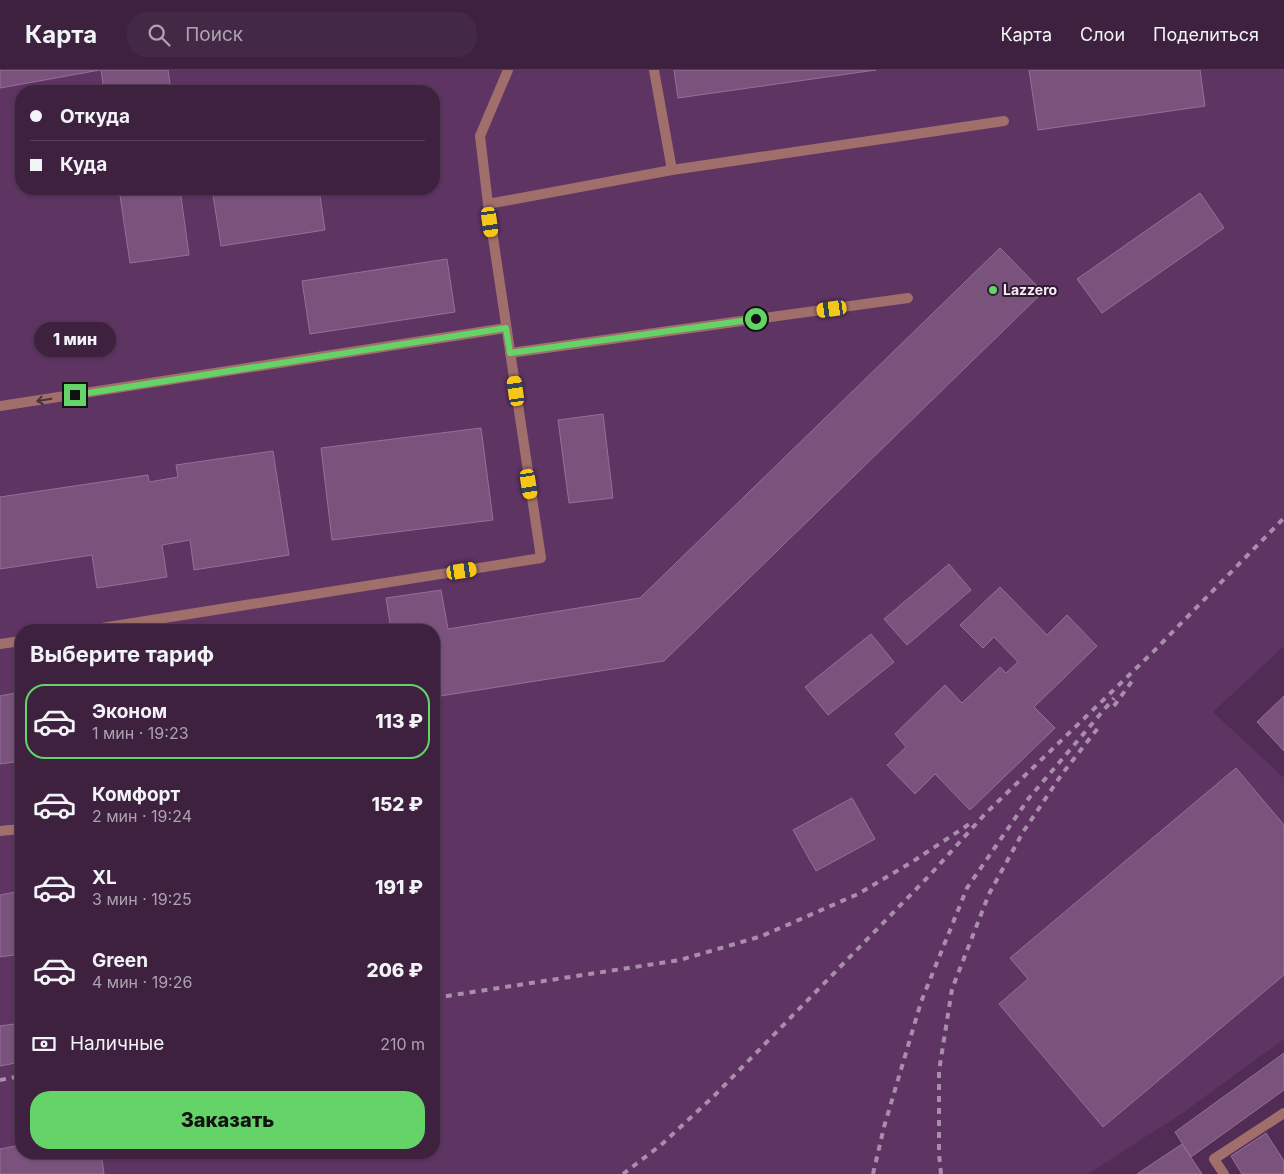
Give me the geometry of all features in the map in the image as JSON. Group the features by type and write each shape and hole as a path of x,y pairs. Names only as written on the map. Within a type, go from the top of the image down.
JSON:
{"lane":[{"path":"127,624 540,558 488,204 480,136 508,70"},
{"path":"654,70 672,170"},
{"path":"488,204 672,170 1004,121"},
{"path":"510,353 908,298"},
{"path":"0,406 506,328"},
{"path":"0,644 15,642"},
{"path":"0,831 15,829"},
{"path":"1224,1174 1214,1159 1284,1113"}],"shaded area":[{"path":"0,70 1284,70 1284,646 1213,712 1284,778 1284,1039 1184,1112 1088,1174 0,1174"}],"building":[{"path":"0,70 100,70 15,85 0,88"},
{"path":"101,70 168,70 170,85 103,85"},
{"path":"674,70 876,70 678,98"},
{"path":"1029,70 1200,70 1205,106 1038,130"},
{"path":"1200,193 1224,228 1102,313 1077,279"},
{"path":"120,195 181,195 189,255 130,263"},
{"path":"213,195 320,195 325,230 221,246"},
{"path":"1000,248 1043,292 664,661 440,696 440,624 390,624 386,598 441,590 448,629 640,598"},
{"path":"447,259 455,312 310,334 302,281"},
{"path":"603,414 613,498 569,503 558,420"},
{"path":"481,428 493,520 332,540 321,448"},
{"path":"273,451 289,555 194,570 190,540 162,545 167,577 97,588 92,555 0,569 0,497 148,475 149,482 178,477 176,465"},
{"path":"949,564 971,590 907,645 884,619"},
{"path":"1000,587 1047,635 1067,615 1097,646 1034,707 1055,728 970,810 935,774 915,794 887,765 906,747 895,734 945,685 962,703 1000,667 1006,673 1018,662 994,637 983,648 960,625"},
{"path":"871,634 894,662 828,715 805,687"},
{"path":"15,693 15,762 0,764 0,696"},
{"path":"1284,696 1284,751 1257,722"},
{"path":"1236,768 1284,825 1284,975 1103,1127 999,1004 1028,979 1010,958"},
{"path":"852,798 875,839 816,871 793,830"},
{"path":"15,892 15,955 0,957 0,895"},
{"path":"15,1024 15,1063 0,1066 0,1026"},
{"path":"1284,1053 1284,1090 1191,1157 1175,1132"},
{"path":"1266,1133 1284,1161 1284,1174 1242,1174 1231,1156"},
{"path":"1182,1144 1202,1174 1137,1174"},
{"path":"15,1146 15,1159 102,1159 104,1174 0,1174 0,1149"}],"railway":[{"path":"623,1174 661,1145 714,1096 929,876 985,814 1152,653 1284,518"},
{"path":"1114,706 1135,677"},
{"path":"873,1174 884,1127 921,1002 967,888 1029,798 1114,698"},
{"path":"941,1174 939,1154 939,1071 952,989 989,894 1023,832 1062,774 1098,728"},
{"path":"440,997 680,960 762,936 858,894 912,862 971,823"},
{"path":"0,1080 15,1077"}],"place":[{"name":"Lazzero","path":"993,290"}],"route":[{"path":"75,395 506,328 510,353 756,319"}]}
